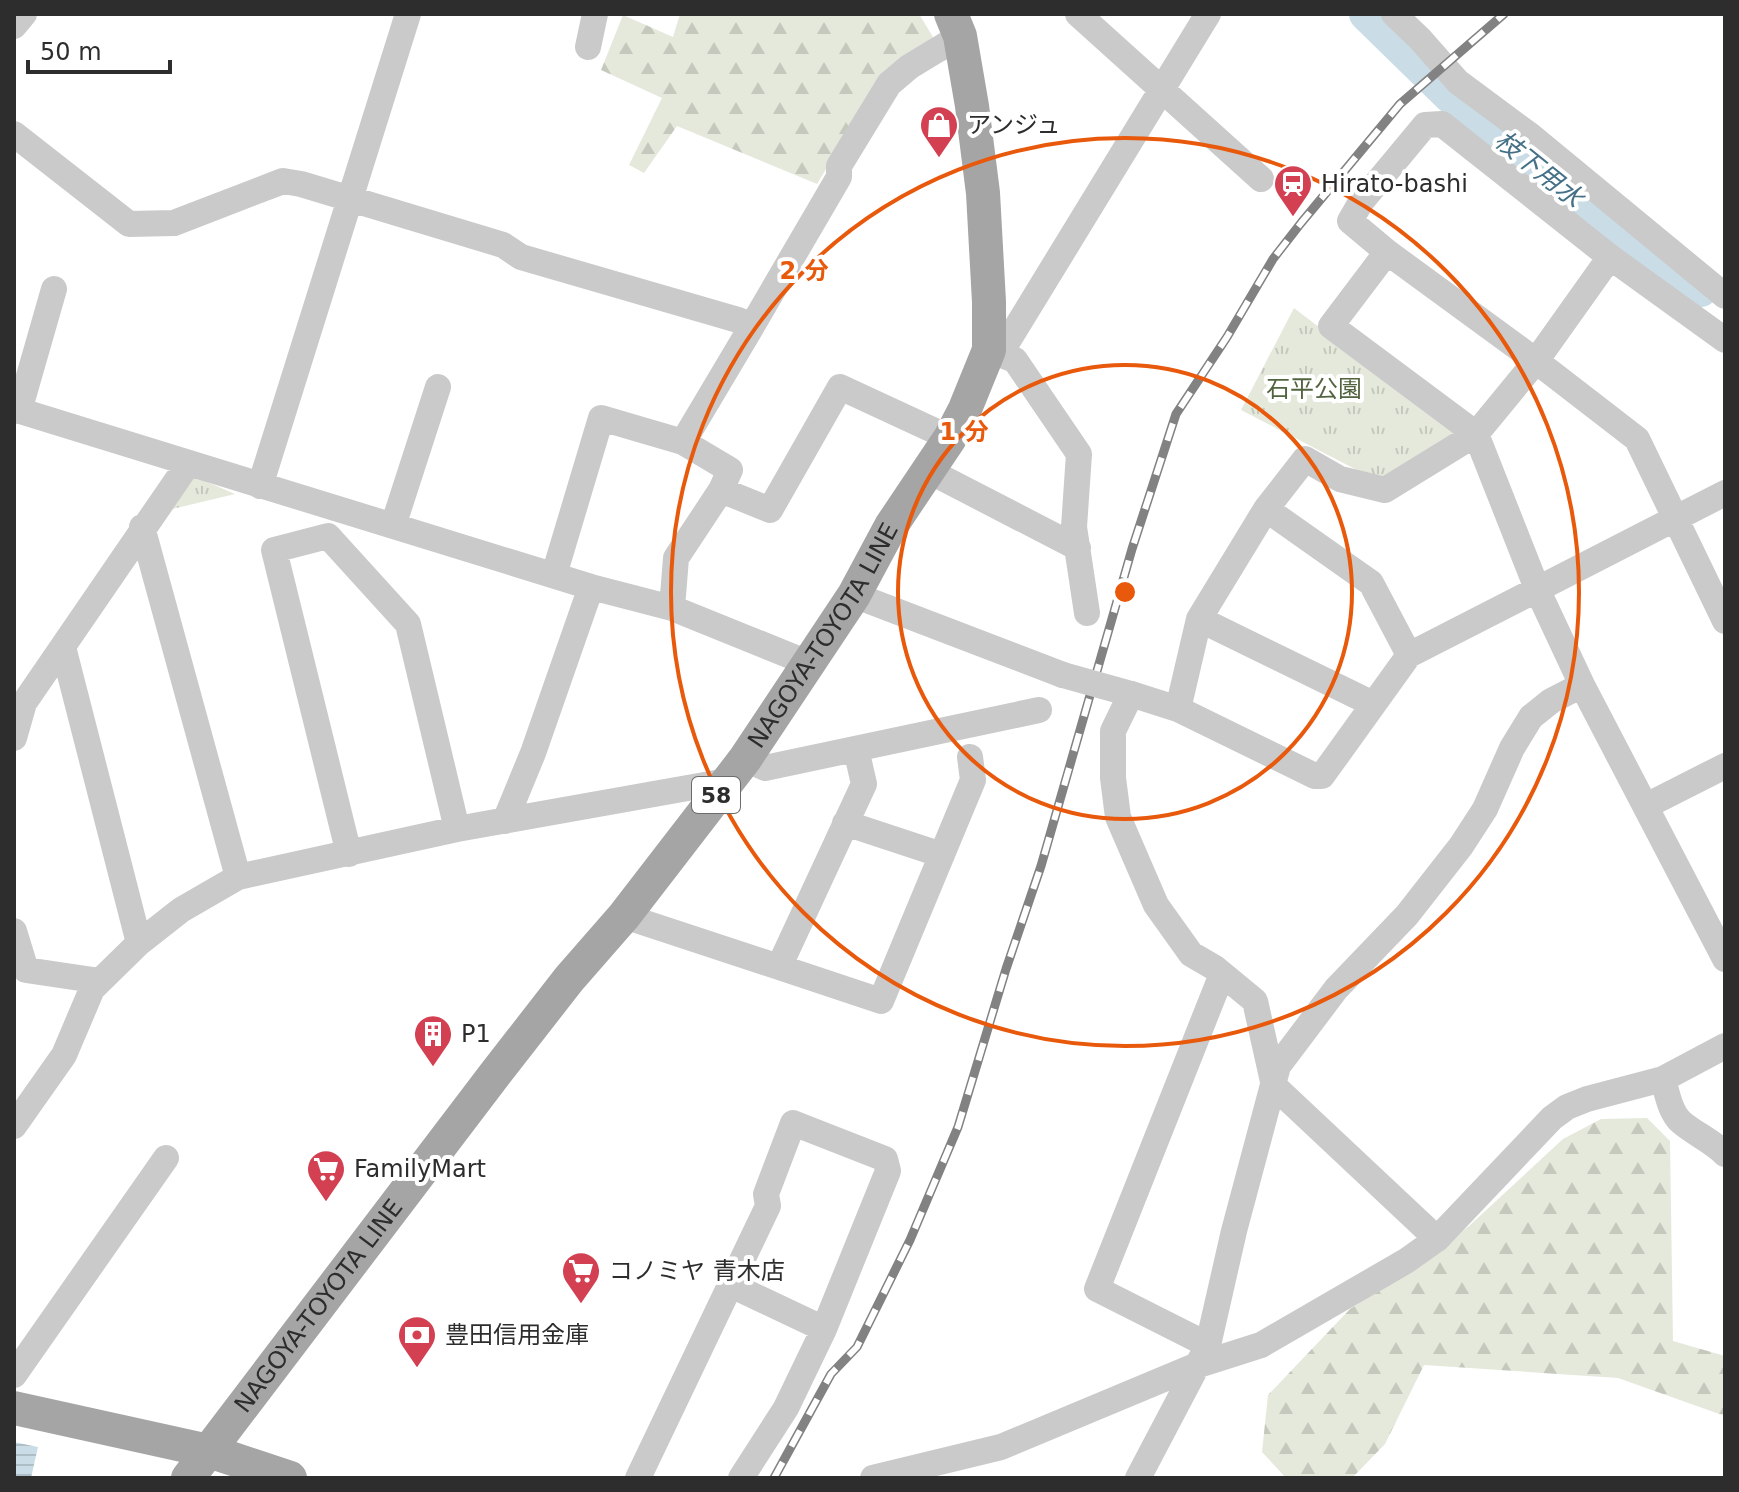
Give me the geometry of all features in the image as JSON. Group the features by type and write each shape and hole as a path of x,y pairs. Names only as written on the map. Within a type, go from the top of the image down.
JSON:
{"main road":[{"name":"NAGOYA-TOYOTA LINE","path":"188,1478 495,1074 569,979 624,916 736,770 854,595 891,526 950,438 995,352 983,193 972,106 956,25"},
{"path":"14,1408 209,1451 290,1478"}],"street":[{"path":"14,26 24,14"},
{"path":"260,486 408,14"},
{"path":"588,47 595,14"},
{"path":"1078,14 1261,179"},
{"path":"1087,613 1074,527 1079,454 1015,360 995,352 1162,92 1208,14"},
{"path":"1394,14 1458,82 1531,136 1725,296"},
{"path":"683,442 839,177 839,166 889,84 956,25"},
{"path":"1725,340 1610,257 1442,124 1425,125 1361,202 1350,221 1637,439 1725,621"},
{"path":"14,134 129,224 174,223 283,181 503,245 521,257 752,326"},
{"path":"1387,252 1331,326 1476,434 1538,591 1582,685 1725,959"},
{"path":"1178,709 1199,619 1266,509 1305,459 1340,479 1385,490 1476,434 1536,361 1610,257"},
{"path":"54,289 16,410 591,587 672,608 808,663"},
{"path":"393,526 438,387"},
{"path":"721,490 770,510 840,387 950,438"},
{"path":"554,575 601,418 683,442 730,470 721,490 676,558 672,608"},
{"path":"14,738 24,703 188,464"},
{"path":"929,471 1078,548"},
{"path":"854,595 1063,675 1178,709 1315,776 1322,776 1409,655 1725,493"},
{"path":"1266,509 1371,583 1409,655"},
{"path":"341,511 328,536 274,550 349,854"},
{"path":"142,527 238,877"},
{"path":"328,536 408,624 457,829"},
{"path":"505,821 533,753 591,587"},
{"path":"1199,619 1373,704"},
{"path":"63,647 139,943"},
{"path":"1138,1478 1202,1355 1278,1066 1336,989 1407,915 1461,846 1485,809 1512,748 1531,717 1551,701 1582,685"},
{"path":"1131,694 1113,731 1113,778 1118,817 1156,905 1191,954 1255,1001 1274,1086 1437,1239"},
{"path":"14,1126 64,1055 92,989 139,943 181,910 238,877 736,770 765,768 1039,710"},
{"path":"779,967 864,784 856,749"},
{"path":"624,916 881,1001 973,780 970,757"},
{"path":"1646,806 1725,766"},
{"path":"845,823 942,855"},
{"path":"14,931 26,970 100,981"},
{"path":"1202,1355 1097,1289 1222,974"},
{"path":"873,1478 1001,1447 1202,1355 1261,1345 1406,1261 1437,1239 1552,1118 1567,1107 1663,1079 1725,1046"},
{"path":"1663,1079 1672,1108 1680,1121 1725,1154"},
{"path":"638,1478 768,1206 766,1194 793,1123 885,1159 888,1171 824,1329 786,1408 741,1478"},
{"path":"14,1375 166,1158"},
{"path":"731,1285 824,1329"}],"green space":[{"path":"680,14 919,14 947,60 879,82 817,184 677,126 644,173 629,165 662,98 601,70 623,15 673,37"},
{"name":"石平公園","path":"1294,308 1460,435 1380,482 1241,410"},
{"path":"189,474 235,494 164,511"},
{"path":"1647,1118 1670,1141 1673,1341 1725,1356 1725,1416 1618,1378 1424,1365 1385,1444 1352,1478 1286,1478 1262,1452 1268,1395 1350,1309 1406,1273 1469,1226 1563,1139 1601,1119"}],"water":[{"path":"14,1442 38,1447 31,1478 14,1478"}],"waterway":[{"name":"枝下用水","path":"1366,14 1451,97 1522,159 1701,290"}],"railway":[{"path":"774,1478 831,1374 857,1347 910,1240 958,1127 1041,866 1132,549 1176,414 1273,259 1301,223 1400,104 1504,14"}],"place":[{"name":"アンジュ","path":"939,159"},
{"name":"Hirato-bashi","path":"1293,218"},
{"name":"P1","path":"433,1068"},
{"name":"FamilyMart","path":"326,1203"},
{"name":"コノミヤ 青木店","path":"581,1305"},
{"name":"豊田信用金庫","path":"417,1369"}]}
